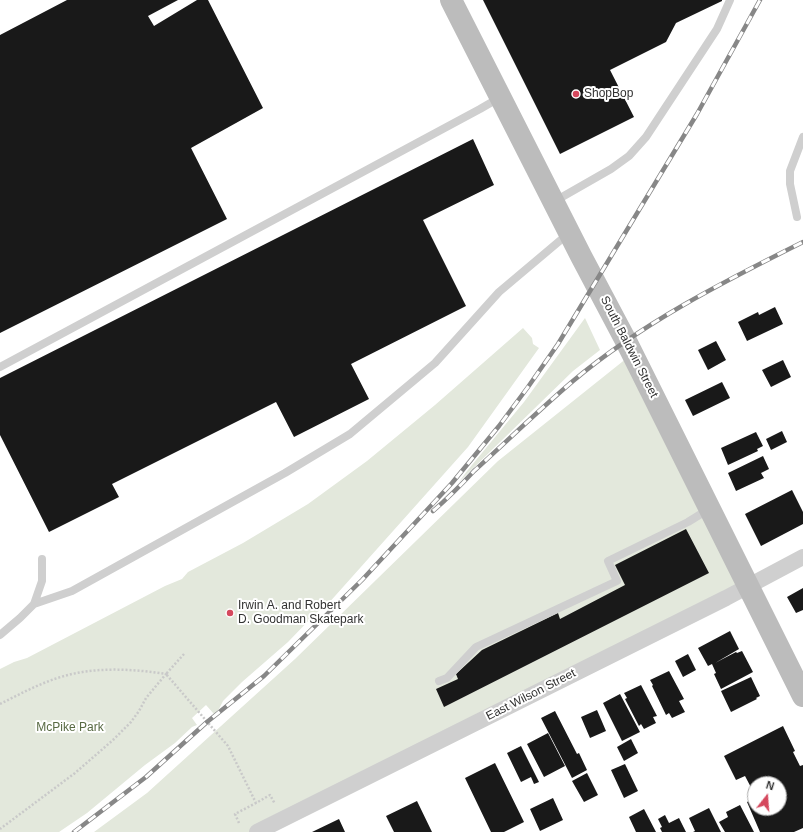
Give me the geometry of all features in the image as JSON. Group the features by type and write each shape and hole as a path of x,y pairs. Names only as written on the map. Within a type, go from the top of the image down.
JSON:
{"street":[{"name":"South Baldwin Street","path":"451,0 632,354 803,696"},
{"name":"East Wilson Street","path":"262,831 749,586 803,557"}],"lane":[{"path":"554,202 611,169 628,156 646,137 717,28 730,0"},
{"path":"0,367 501,97"},
{"path":"797,217 790,184 790,172 803,137"},
{"path":"34,604 72,591 285,473 350,434 436,363 499,292 569,232"},
{"path":"438,681 447,678 476,647 617,581 608,561 688,522 709,508"},
{"path":"0,635 34,604 42,581 42,559"}],"path":[{"path":"0,829 75,773 113,740 131,722 146,698 184,654"},
{"path":"0,704 50,681 83,672 137,669 166,674 228,746 256,803"},
{"path":"239,823 234,814 270,795 276,804"}],"green space":[{"path":"585,318 600,350 573,371 459,482 524,402"},
{"name":"McPike Park","path":"523,328 532,338 533,344 539,348 468,447 327,605 316,613 288,642 242,682 223,701 219,709 214,714 206,705 192,718 197,725 192,727 175,743 145,765 87,813 59,832 0,832 0,669 14,662 27,658 165,586 182,579 188,572 243,543 308,504 367,461 435,405"},
{"path":"632,354 749,586 257,832 94,832 147,793 295,659 498,461"}],"building":[{"path":"67,0 178,0 148,16 154,26 197,0 208,0 263,108 191,148 227,219 0,333 0,35"},
{"name":"ShopBop","path":"483,0 722,1 676,23 666,42 610,70 634,117 560,154"},
{"path":"473,139 494,185 423,220 466,306 351,364 369,399 294,437 276,402 112,484 119,497 49,532 0,435 0,378"},
{"path":"775,307 783,324 747,341 738,322 758,312 759,315"},
{"path":"716,341 726,360 708,370 698,350"},
{"path":"783,360 791,377 771,387 762,370"},
{"path":"722,382 730,398 693,416 685,400"},
{"path":"782,431 787,442 771,450 766,439"},
{"path":"756,432 763,446 757,449 758,451 728,465 721,448"},
{"path":"763,456 769,469 761,473 764,478 736,491 728,473"},
{"path":"792,490 803,512 803,524 761,546 745,514"},
{"path":"686,529 709,573 444,707 436,689 458,679 456,674 482,650 558,613 560,619 625,585 615,565"},
{"path":"803,588 803,610 796,613 787,597"},
{"path":"730,631 739,649 715,663 736,652 742,651 753,672 721,689 714,674 716,673 712,664 708,666 698,648"},
{"path":"688,654 696,670 683,677 675,661"},
{"path":"669,671 684,699 679,701 685,712 672,718 669,713 666,715 650,680"},
{"path":"751,677 760,696 731,712 721,691"},
{"path":"641,685 657,716 653,717 656,723 644,729 641,724 639,726 625,699 627,698 624,693"},
{"path":"620,694 640,732 622,741 603,703"},
{"path":"597,710 606,731 590,738 581,717"},
{"path":"555,711 587,770 572,778 541,718"},
{"path":"783,726 795,751 793,752 800,766 803,765 803,828 794,832 760,832 753,816 787,816 787,776 747,776 747,780 745,776 736,780 724,756"},
{"path":"548,733 565,766 544,777 527,744"},
{"path":"631,739 638,753 624,761 617,747"},
{"path":"521,746 539,782 534,784 531,777 521,782 507,753"},
{"path":"495,763 524,822 504,832 491,832 465,778"},
{"path":"625,764 638,791 624,798 611,770"},
{"path":"587,773 598,795 584,802 572,781"},
{"path":"553,798 563,820 540,831 530,809"},
{"path":"417,801 432,832 394,832 386,816"},
{"path":"740,805 754,832 725,832 719,822 728,817 726,812"},
{"path":"709,808 721,832 693,832 695,831 689,818"},
{"path":"644,809 656,832 636,832 629,817"},
{"path":"665,815 669,823 679,818 686,832 662,832 660,828 662,827 658,819"},
{"path":"339,819 345,832 312,832"}],"railway":[{"path":"74,832 146,777 207,722 264,676 362,580 452,483 499,426 558,344 697,114 760,0"},
{"path":"433,511 535,414 599,360 655,322 713,288 803,242"}],"place":[{"name":"ShopBop","path":"576,94"},
{"name":"Irwin A. and Robert D. Goodman Skatepark","path":"230,613"}]}
